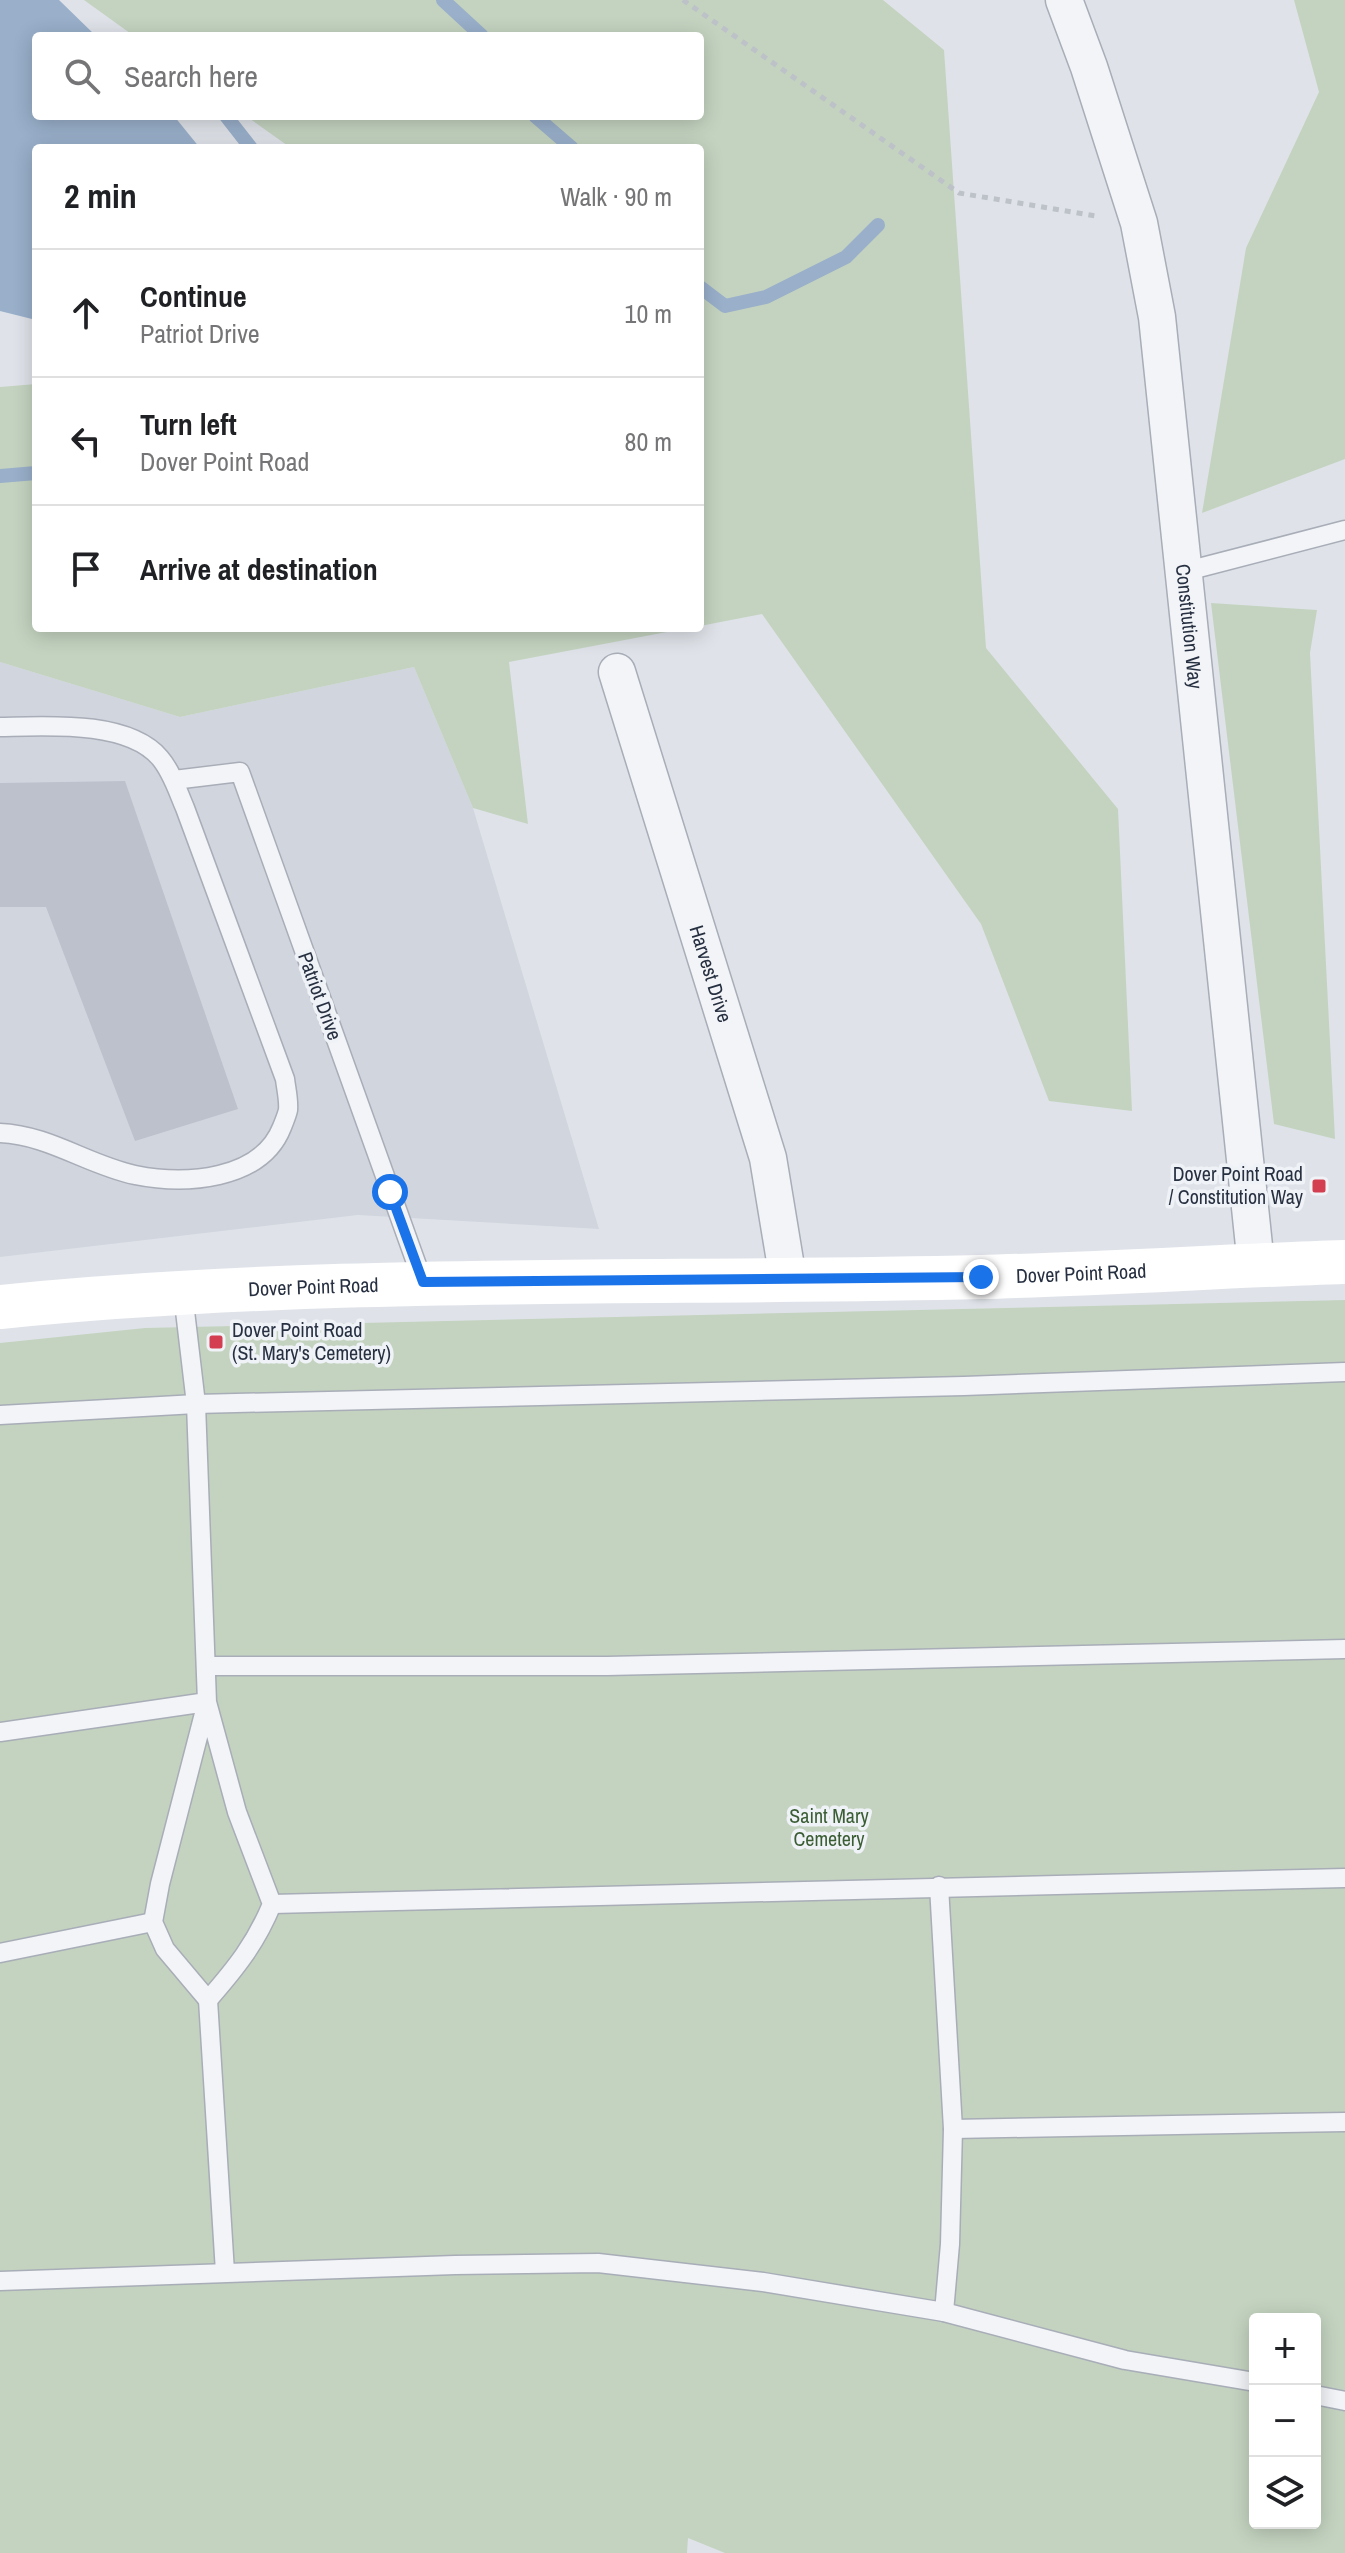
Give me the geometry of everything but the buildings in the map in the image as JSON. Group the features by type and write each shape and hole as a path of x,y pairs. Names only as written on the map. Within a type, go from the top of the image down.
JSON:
{"main road":[{"name":"Dover Point Road","path":"0,1307 183,1292 423,1282 981,1277 1345,1262"}],"street":[{"name":"Constitution Way","path":"1064,0 1139,223 1157,317 1256,1265"},
{"name":"Harvest Drive","path":"617,672 768,1158 788,1279"}],"lane":[{"path":"1183,572 1345,530"},
{"path":"0,727 96,729 131,738 160,757 174,780 285,1079 288,1111 276,1141 255,1162 217,1176 175,1179 135,1175 36,1137 0,1133"},
{"name":"Patriot Drive","path":"174,780 240,772 423,1282"},
{"path":"183,1292 196,1404 207,1702 237,1812 272,1904 259,1936 208,2000"},
{"path":"0,1415 196,1404 964,1386 1345,1372"},
{"path":"206,1666 607,1666 1345,1649"},
{"path":"0,1732 207,1702"},
{"path":"207,1702 153,1922 165,1949 208,2000 225,2272"},
{"path":"272,1904 1345,1878"},
{"path":"939,1886 953,2129 950,2244 944,2312"},
{"path":"0,1953 153,1922"},
{"path":"953,2129 1345,2122"},
{"path":"0,2281 598,2263 763,2282 944,2312 1125,2360 1249,2381"},
{"path":"1321,2396 1345,2401"}],"path":[{"path":"683,0 959,193 1139,223"}],"shaded area":[{"path":"0,662 180,717 414,667 473,808 599,1229 358,1215 0,1257"}],"green space":[{"path":"84,0 883,0 944,50 986,648 1118,809 1132,1111 1049,1101 981,924 762,614 704,625 704,144 285,144 252,120 704,120 704,32 128,32"},
{"path":"1294,0 1345,0 1345,459 1202,513 1246,248 1319,92"},
{"path":"32,384 32,632 667,632 509,662 528,824 473,808 414,667 180,717 0,662 0,387"},
{"path":"1211,603 1317,610 1310,653 1335,1139 1274,1124"},
{"name":"Saint Mary Cemetery","path":"1345,1300 1345,2553 725,2553 688,2538 687,2553 0,2553 0,1343 145,1328"}],"water":[{"path":"0,0 59,0 92,32 32,32 32,120 177,120 197,144 32,144 32,319 0,311"}],"waterway":[{"path":"443,0 478,32"},
{"path":"229,120 248,144"},
{"path":"540,120 567,144"},
{"path":"704,290 725,306 766,297 846,257 878,225"},
{"path":"0,476 32,473"}],"place":[{"name":"Dover Point Road / Constitution Way","path":"1319,1186"},
{"name":"Dover Point Road (St. Mary's Cemetery)","path":"216,1342"}],"route":[{"path":"390,1192 423,1282 981,1277"}]}
